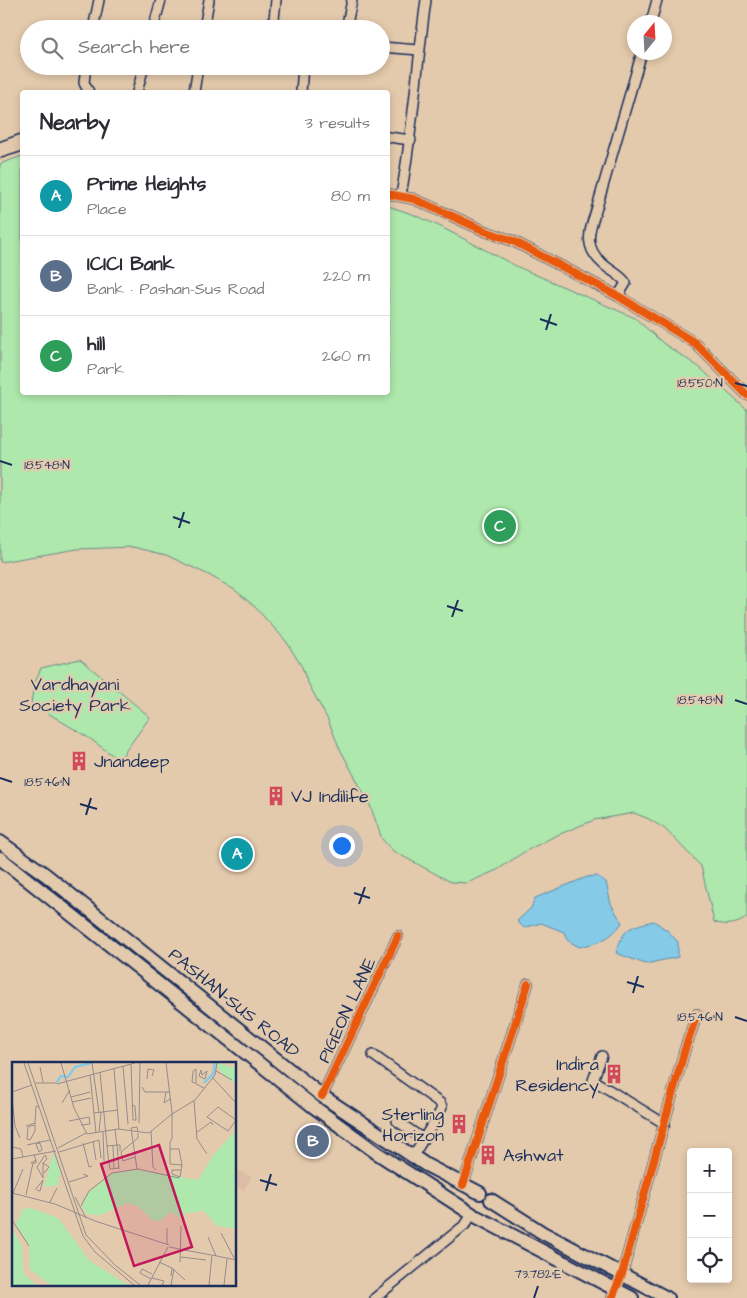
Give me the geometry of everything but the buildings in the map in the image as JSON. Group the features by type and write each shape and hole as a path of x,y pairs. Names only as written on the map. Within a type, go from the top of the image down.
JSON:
{"main road":[{"name":"PASHAN-SUS ROAD","path":"0,842 48,872 322,1096 442,1175 480,1193"},
{"name":"PASHAN-SUS ROAD","path":"0,858 314,1107 377,1153 472,1218 613,1294 632,1298"},
{"path":"491,1200 492,1206 488,1215 472,1218 468,1204 470,1198 480,1193 487,1195 491,1200 543,1233 667,1298"}],"street":[{"path":"155,20 161,0"},
{"path":"206,20 209,0"},
{"path":"274,20 276,0"},
{"path":"348,20 352,0"},
{"path":"400,195 411,140 419,50 426,0"},
{"path":"653,15 657,0"},
{"path":"96,20 102,1"},
{"path":"390,48 419,50"},
{"path":"618,296 626,283 623,278 602,264 592,252 589,231 640,60"},
{"path":"85,75 84,83 88,90"},
{"path":"138,90 142,75"},
{"path":"194,90 197,75"},
{"path":"301,90 302,75"},
{"path":"390,137 411,140"},
{"path":"0,147 20,140"},
{"path":"0,153 20,147"},
{"path":"390,189 394,189 400,195"},
{"path":"390,194 414,199 485,231 513,240 618,296 694,343 747,395"},
{"path":"37,887 48,872"},
{"name":"PIGEON LANE","path":"322,1096 398,936"},
{"path":"463,1185 528,984"},
{"path":"613,1294 622,1274 685,1049 697,1014"},
{"path":"374,1055 440,1103 442,1107 413,1156"},
{"path":"602,1056 593,1080 665,1124"},
{"path":"397,1121 423,1139"},
{"path":"375,1298 472,1218"}],"shaded area":[{"path":"236,1170 251,1177 244,1190 236,1186"}],"green space":[{"path":"20,157 20,395 390,395 390,207 439,226 518,267 635,318 664,344 699,367 747,410 747,917 740,922 731,924 714,922 701,866 665,829 649,819 634,813 594,820 555,836 524,852 497,870 467,883 451,882 393,851 382,839 370,805 339,747 302,667 286,641 254,606 235,590 209,575 166,555 133,547 77,549 0,562 0,164"},
{"name":"Vardhayani Society Park","path":"80,659 150,717 119,760 89,738 31,703 34,685 41,668"}],"water":[{"path":"597,876 606,882 611,904 622,923 604,940 579,947 567,940 564,932 541,923 524,928 517,921 531,908 535,898 587,877"},
{"path":"654,921 668,931 678,942 678,957 645,964 616,953 625,933 633,927"}],"cycle path":[{"path":"390,194 414,199 485,231 513,241 618,296 695,343 747,395"},
{"path":"322,1096 398,936"},
{"path":"463,1185 528,984"},
{"path":"612,1298 622,1274 685,1049 697,1014"}],"place":[{"name":"hill","path":"500,526"},
{"name":"Jnandeep","path":"79,761"},
{"name":"VJ Indilife","path":"276,796"},
{"name":"Prime Heights","path":"237,854"},
{"name":"Indira Residency","path":"614,1074"},
{"name":"Sterling Horizon","path":"459,1124"},
{"name":"ICICI Bank","path":"313,1141"},
{"name":"Ashwat","path":"488,1155"}]}
